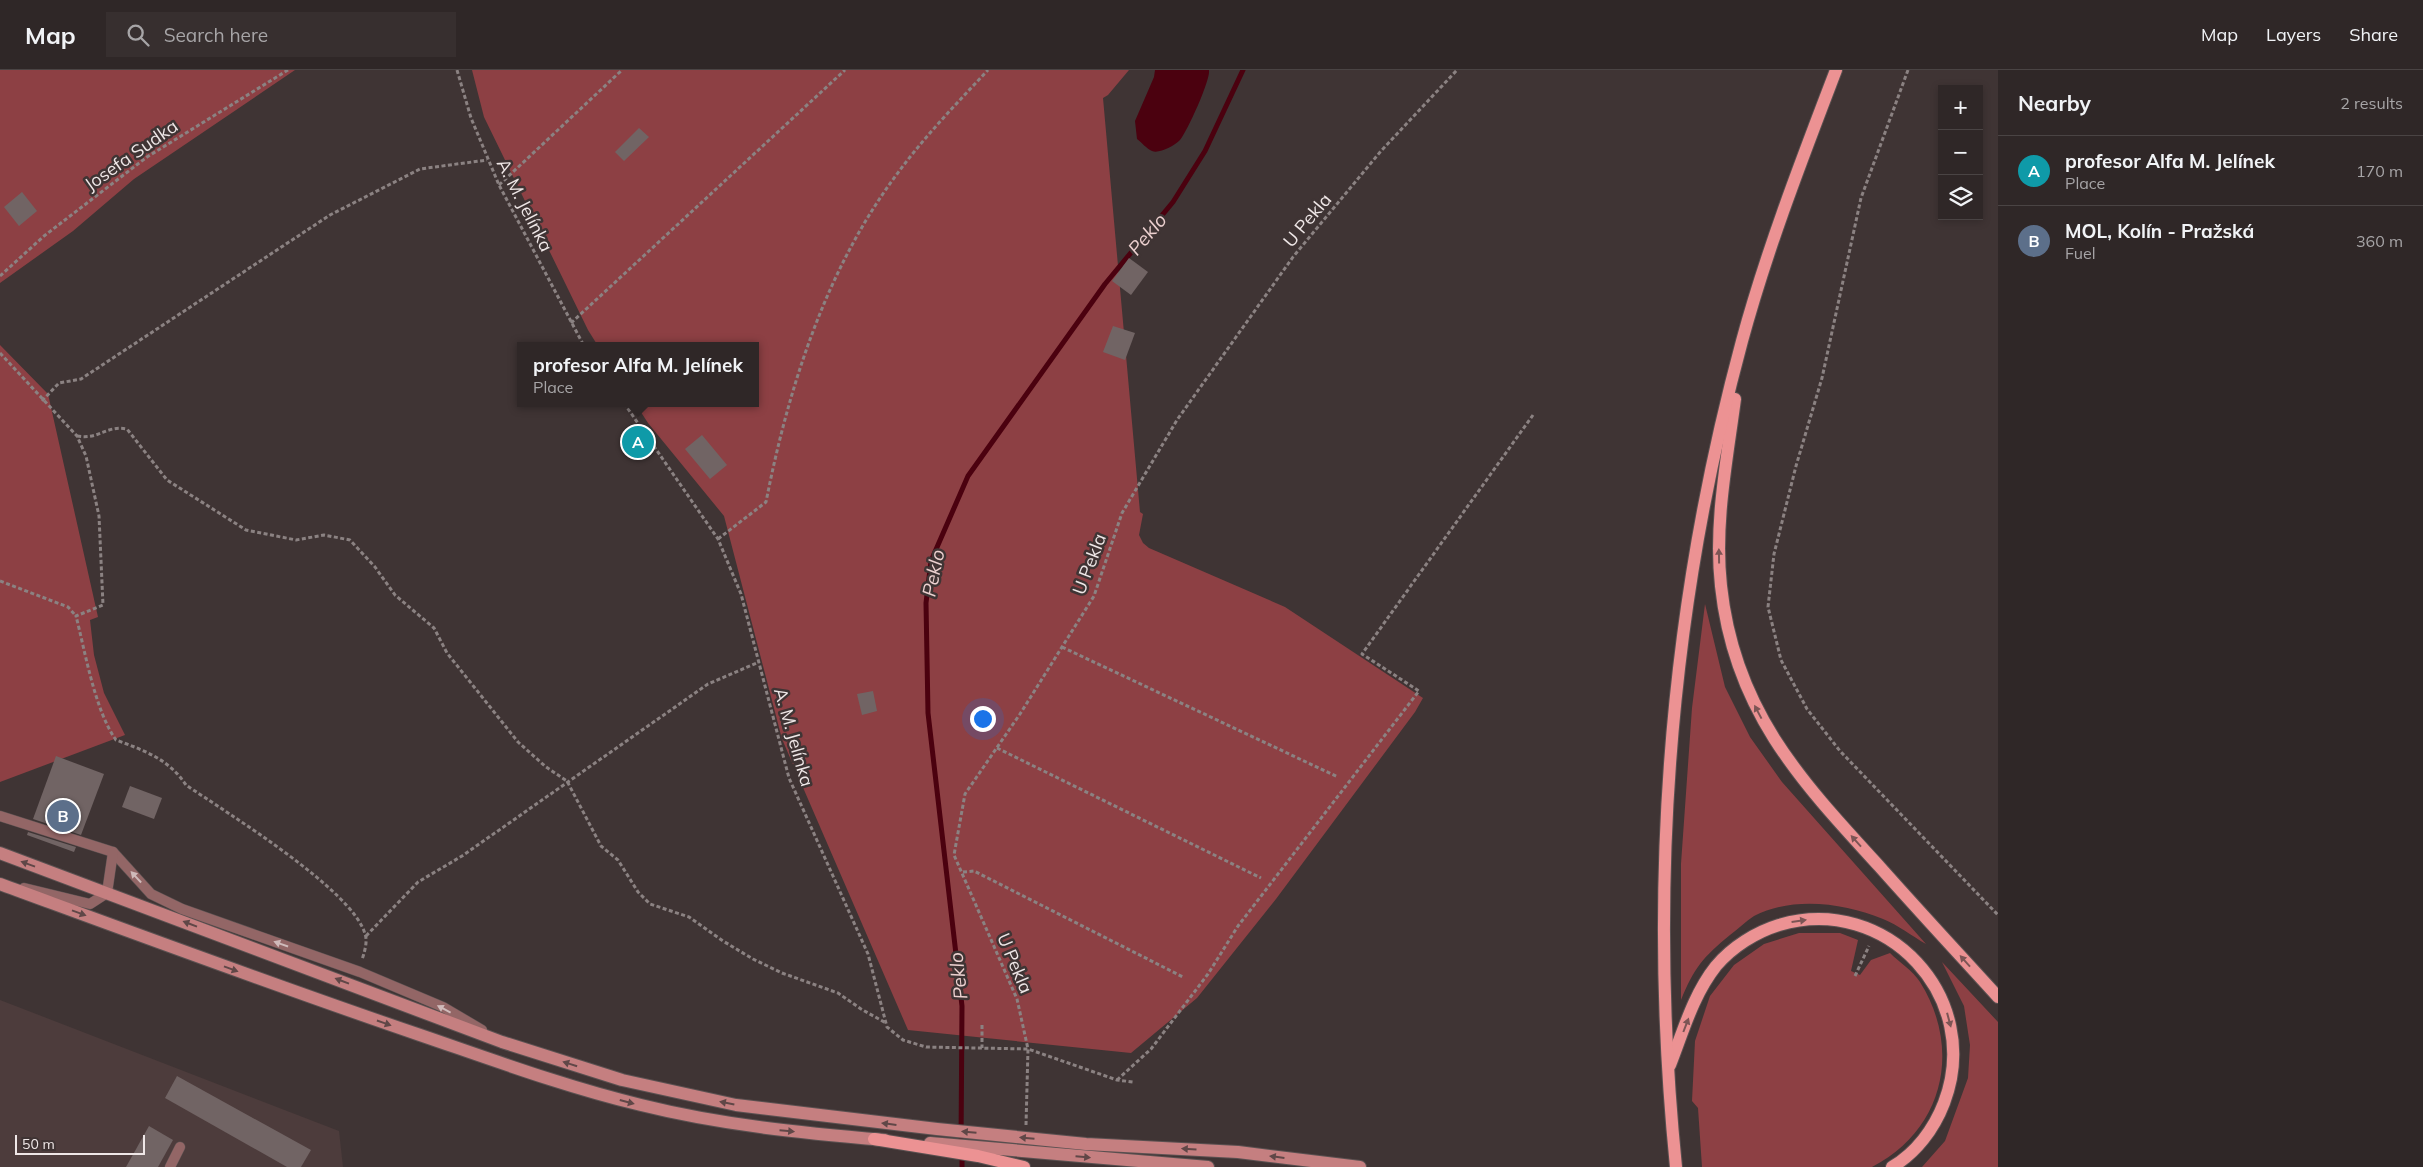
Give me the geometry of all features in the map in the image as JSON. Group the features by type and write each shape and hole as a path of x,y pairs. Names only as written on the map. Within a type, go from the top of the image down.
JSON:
{"main road":[{"path":"1676,1167 1668,1070 1663,948 1664,870 1672,728 1681,645 1699,529 1717,443 1743,339 1791,189 1836,70"},
{"path":"1743,339 1722,501 1719,557 1720,585 1726,622 1745,684 1766,728 1800,778 1998,997"},
{"path":"1668,1070 1690,1014 1708,978 1718,965 1743,943 1771,928 1808,920 1846,921 1875,931 1906,951 1929,976 1949,1017 1954,1047 1951,1079 1941,1111 1918,1146 1892,1167"},
{"path":"874,1139 1000,1155 1024,1167"}],"street":[{"path":"0,853 502,1042 590,1071 673,1093 746,1106 937,1129 1086,1144 1238,1152 1360,1167"},
{"path":"0,883 353,1012 595,1093 641,1106 729,1123 772,1130 874,1139"},
{"path":"1000,1155 1208,1167"}],"lane":[{"path":"0,816 113,852 151,894 182,909 360,972 443,1007 502,1042"},
{"path":"0,883 90,904 107,893 113,852"},
{"path":"170,1167 180,1147"}],"path":[{"name":"Josefa Sudka","path":"0,276 44,236 147,157 288,70"},
{"name":"A. M. Jelínka","path":"457,70 487,160 498,186 582,342"},
{"path":"498,186 622,70"},
{"path":"570,323 845,70"},
{"path":"718,539 766,502 776,452 819,313 858,236 900,170 988,70"},
{"name":"U Pekla","path":"1025,1138 1028,1049 1017,999 954,855 965,794 997,748 1094,596 1122,513 1177,420 1293,257 1382,151 1457,70"},
{"path":"1908,70 1861,198 1822,378 1796,466 1774,554 1768,608 1781,660 1807,709 1840,751 1998,915"},
{"path":"42,401 59,383 81,379 330,215 420,169 487,160"},
{"path":"0,353 42,401 77,436 88,462 99,516 103,605 76,616"},
{"name":"A. M. Jelínka","path":"627,407 718,539 741,594 788,778 868,954 886,1023"},
{"path":"1118,1080 1151,1049 1208,974 1238,926 1419,691 1362,654 1533,415"},
{"path":"77,436 90,438 116,427 127,429 167,480 246,530 296,540 324,535 350,540 375,567 395,595 434,628 447,653 518,742 567,781 601,846 618,860 638,892 650,904 689,917 723,941 782,973 838,993 886,1023 897,1036 915,1044 953,1048 1028,1049 1118,1080 1133,1082"},
{"path":"0,581 68,607 76,616 101,710 116,740 152,753 178,772 186,785 319,877 361,922 366,936 360,972"},
{"path":"1062,647 1338,777"},
{"path":"366,936 418,882 462,856 708,684 759,662"},
{"path":"997,748 1261,878"},
{"path":"963,872 974,870 1183,977"},
{"path":"1855,976 1875,931"},
{"path":"982,1025 982,1048"}],"shaded area":[{"path":"0,70 295,70 134,179 73,231 0,283"},
{"path":"472,70 1129,70 1108,95 1103,98 1140,512 1143,514 1139,535 1143,543 1149,548 1285,607 1423,698 1415,712 1276,899 1197,998 1131,1053 908,1030 782,739 724,516 648,423 638,407 759,407 759,342 596,342 484,117"},
{"path":"1155,70 1209,70 1209,75 1193,117 1180,140 1170,147 1155,152 1148,149 1137,139 1135,121 1154,77"},
{"path":"0,345 48,394 98,617 90,620 94,655 104,693 125,735 0,782"},
{"path":"1705,604 1725,687 1750,737 1782,782 1926,944 1889,921 1868,913 1819,904 1785,906 1754,916 1713,950 1695,971 1681,1000 1681,864 1692,708"},
{"path":"1799,933 1840,933 1858,940 1851,971 1860,975 1871,960 1890,953 1910,970 1920,982 1933,1008 1940,1034 1942,1060 1939,1086 1930,1110 1916,1132 1896,1151 1872,1167 1702,1167 1698,1108 1692,1101 1695,1041 1710,996 1734,965 1764,944"},
{"path":"1942,962 1998,1022 1998,1167 1922,1167 1945,1141 1968,1078 1970,1045 1964,1006"},
{"path":"0,1000 339,1131 343,1167 0,1167"}],"building":[{"path":"639,128 649,137 624,161 615,152"},
{"path":"22,192 37,211 19,226 4,207"},
{"path":"1129,258 1148,272 1131,295 1112,281"},
{"path":"1113,326 1135,333 1125,360 1103,352"},
{"path":"702,435 727,465 710,479 685,449"},
{"path":"873,691 877,711 862,715 857,694"},
{"path":"56,756 104,774 81,835 33,819"},
{"path":"130,786 162,798 154,819 122,807"},
{"path":"28,832 76,847 74,852 27,835"},
{"path":"177,1076 311,1150 301,1167 287,1167 165,1098"},
{"path":"149,1126 173,1140 158,1167 126,1167"}],"waterway":[{"name":"Peklo","path":"961,1146 962,1006 928,713 926,603 931,561 968,476 1105,284 1173,202 1205,151 1243,70"},
{"name":"Peklo","path":"962,1154 962,1167"}],"place":[{"name":"profesor Alfa M. Jelínek","path":"638,442"},
{"name":"MOL, Kolín - Pražská","path":"63,816"}]}
